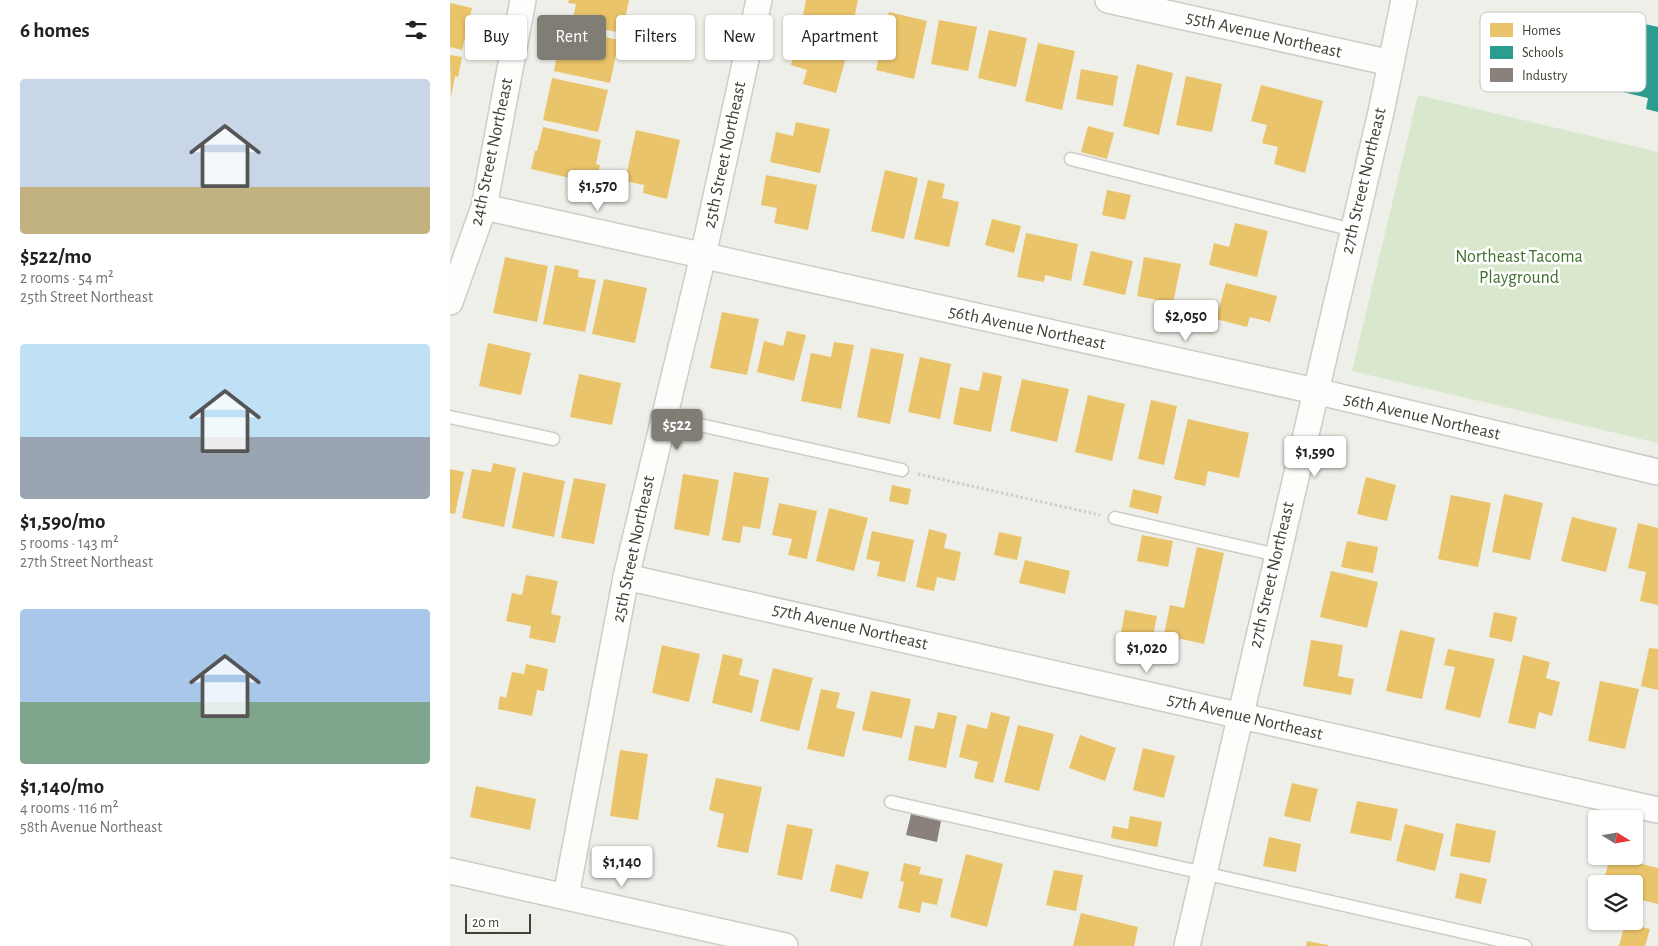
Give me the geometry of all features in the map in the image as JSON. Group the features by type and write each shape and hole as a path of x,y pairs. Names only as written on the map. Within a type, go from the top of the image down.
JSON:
{"street":[{"name":"24th Street Northeast","path":"450,302 484,207 523,0"},
{"name":"25th Street Northeast","path":"566,896 626,577 703,256 759,0"},
{"name":"55th Avenue Northeast","path":"1108,0 1391,63"},
{"name":"27th Street Northeast","path":"1187,946 1381,112 1404,0"},
{"name":"56th Avenue Northeast","path":"484,207 1315,391 1658,472"},
{"name":"57th Avenue Northeast","path":"626,577 1658,810"},
{"path":"450,871 785,946"}],"lane":[{"path":"1071,159 1353,230"},
{"path":"450,417 553,439"},
{"path":"664,417 902,470"},
{"path":"1115,518 1277,554"},
{"path":"891,802 1525,946"}],"path":[{"path":"902,470 1115,518"}],"green space":[{"name":"Northeast Tacoma Playground","path":"1418,95 1658,152 1658,443 1352,371"}],"building: Homes":[{"path":"569,0 629,0 626,15 616,15 616,32 606,30 606,15 574,15 576,4 568,3"},
{"path":"806,0 858,0 855,15 803,15"},
{"path":"450,3 472,8 470,15 465,15 465,37 462,50 450,47"},
{"path":"889,12 927,21 914,79 876,70 878,60 896,60 896,15 888,15"},
{"path":"939,20 977,27 968,71 931,64"},
{"path":"989,30 1027,38 1016,87 978,78"},
{"path":"606,37 616,39 616,54 610,83 554,71 556,60 606,60"},
{"path":"1038,43 1075,51 1062,110 1025,101"},
{"path":"450,55 462,57 458,77 455,76 451,98"},
{"path":"792,60 845,60 836,93 803,84 807,70 791,65"},
{"path":"1137,64 1173,73 1159,135 1123,126"},
{"path":"1081,69 1118,76 1113,106 1076,99"},
{"path":"1186,76 1222,84 1212,132 1176,125"},
{"path":"552,78 608,90 598,132 543,120"},
{"path":"1261,85 1323,101 1305,173 1274,164 1278,147 1262,143 1267,125 1251,121"},
{"path":"796,122 830,129 820,173 770,162 776,132 793,136"},
{"path":"1088,126 1114,133 1107,159 1081,152"},
{"path":"543,127 601,140 596,164 600,165 596,184 531,169"},
{"path":"636,130 680,140 667,199 643,193 644,185 625,181"},
{"path":"885,170 918,178 904,239 871,231"},
{"path":"766,175 817,185 808,230 774,223 777,208 761,205"},
{"path":"928,180 945,184 942,198 959,202 949,247 914,239"},
{"path":"1107,190 1131,195 1125,220 1102,215"},
{"path":"992,219 1021,226 1014,253 985,245"},
{"path":"1235,223 1268,231 1257,277 1209,265 1214,243 1229,247"},
{"path":"1026,233 1078,244 1071,281 1045,275 1044,282 1017,277"},
{"path":"1091,251 1133,261 1125,295 1083,285"},
{"path":"505,257 548,266 537,322 493,313"},
{"path":"1144,257 1181,264 1173,303 1137,296"},
{"path":"555,265 579,270 578,277 596,280 585,332 543,324"},
{"path":"604,279 647,288 635,343 592,334"},
{"path":"1226,283 1277,296 1270,322 1250,317 1247,327 1216,319"},
{"path":"722,312 759,319 747,375 710,368"},
{"path":"787,331 806,335 794,381 757,372 764,341 783,346"},
{"path":"834,342 854,345 841,409 801,401 811,353 831,357"},
{"path":"488,343 531,353 521,395 479,386"},
{"path":"871,348 904,354 890,424 857,417"},
{"path":"920,357 951,364 940,419 908,412"},
{"path":"983,372 1002,376 991,432 953,424 960,387 979,391"},
{"path":"579,374 621,383 612,425 570,417"},
{"path":"1022,379 1069,389 1057,442 1010,431"},
{"path":"1088,395 1125,404 1112,461 1075,452"},
{"path":"1151,400 1177,406 1164,465 1138,459"},
{"path":"1188,419 1249,433 1239,478 1208,471 1205,486 1174,479"},
{"path":"493,463 516,468 504,527 462,518 472,469 491,472"},
{"path":"450,469 464,472 455,514 450,513"},
{"path":"523,472 565,481 554,537 512,528"},
{"path":"734,472 769,478 760,529 743,526 740,543 722,540"},
{"path":"683,474 719,480 709,536 674,529"},
{"path":"1366,477 1396,485 1387,521 1357,514"},
{"path":"574,478 606,484 594,544 561,538"},
{"path":"892,485 911,489 908,505 889,501"},
{"path":"1133,489 1162,496 1158,514 1129,507"},
{"path":"1504,494 1543,503 1530,560 1492,552"},
{"path":"1451,495 1491,503 1478,567 1438,559"},
{"path":"779,503 817,511 807,559 788,555 792,539 772,535"},
{"path":"829,508 868,518 854,571 816,561"},
{"path":"1572,517 1617,528 1606,572 1561,561"},
{"path":"1638,523 1658,528 1658,605 1640,601 1646,572 1628,568"},
{"path":"929,529 947,534 944,548 961,552 955,581 937,577 934,591 916,587"},
{"path":"872,531 914,540 905,582 877,576 880,562 866,559"},
{"path":"999,532 1022,537 1017,560 994,555"},
{"path":"1142,535 1173,541 1168,567 1137,561"},
{"path":"1347,541 1378,547 1373,573 1341,567"},
{"path":"1197,547 1224,553 1204,644 1164,635 1170,605 1184,608"},
{"path":"1025,560 1070,571 1065,594 1019,583"},
{"path":"1331,571 1378,582 1367,628 1320,617"},
{"path":"526,575 558,581 551,614 561,616 555,643 529,638 531,626 506,621 512,593 522,595"},
{"path":"1125,610 1157,616 1151,645 1120,639"},
{"path":"1494,612 1517,617 1512,642 1489,637"},
{"path":"1400,630 1435,638 1422,699 1386,691"},
{"path":"1311,640 1343,645 1338,676 1354,679 1351,695 1303,686"},
{"path":"662,645 700,654 689,702 652,693"},
{"path":"1649,648 1658,649 1658,690 1641,686"},
{"path":"1448,649 1495,659 1480,718 1445,709 1455,667 1444,665"},
{"path":"723,654 743,659 739,675 759,680 752,713 712,703"},
{"path":"1523,655 1550,662 1546,678 1560,682 1552,716 1539,712 1535,729 1508,723"},
{"path":"526,664 548,669 544,691 537,690 532,716 498,709 500,696 506,698 512,672 524,674"},
{"path":"773,668 813,678 799,731 760,721"},
{"path":"1600,681 1639,689 1625,749 1588,741"},
{"path":"821,689 840,693 836,708 855,712 844,757 807,749"},
{"path":"871,691 911,699 902,738 862,730"},
{"path":"938,712 957,716 946,768 908,760 915,725 934,729"},
{"path":"991,712 1010,717 993,783 974,778 978,762 959,757 967,724 987,729"},
{"path":"1018,725 1054,734 1039,791 1004,782"},
{"path":"1080,735 1116,748 1105,781 1069,768"},
{"path":"1143,748 1175,756 1164,798 1133,790"},
{"path":"620,750 648,754 638,820 610,816"},
{"path":"716,778 762,787 748,853 717,847 724,814 709,810"},
{"path":"1292,783 1318,789 1310,822 1284,816"},
{"path":"476,786 536,799 530,830 470,817"},
{"path":"1357,801 1398,809 1391,841 1350,833"},
{"path":"1130,816 1162,822 1157,847 1111,838 1113,826 1128,829"},
{"path":"1456,823 1496,831 1490,863 1450,856"},
{"path":"787,824 813,829 802,880 777,875"},
{"path":"1405,824 1444,834 1435,871 1396,861"},
{"path":"1269,837 1301,844 1296,872 1263,866"},
{"path":"966,854 1003,864 987,927 950,917"},
{"path":"904,863 921,867 919,874 943,879 937,905 922,902 920,913 898,908 904,882 900,881"},
{"path":"836,864 869,872 862,899 830,891"},
{"path":"1643,864 1658,868 1658,904 1643,900 1643,875 1605,875 1608,865"},
{"path":"1054,870 1083,875 1076,911 1046,905"},
{"path":"1460,873 1487,879 1481,904 1455,898"},
{"path":"1081,913 1138,927 1134,946 1073,946"},
{"path":"1643,927 1650,929 1645,946 1619,946 1623,930 1643,930"},
{"path":"1307,941 1328,945 1328,946 1306,946"}],"building: Schools":[{"path":"1646,24 1658,27 1658,112 1646,109 1648,98 1623,92 1646,92"}],"building: Industry":[{"path":"911,814 941,821 937,842 906,835"}]}
